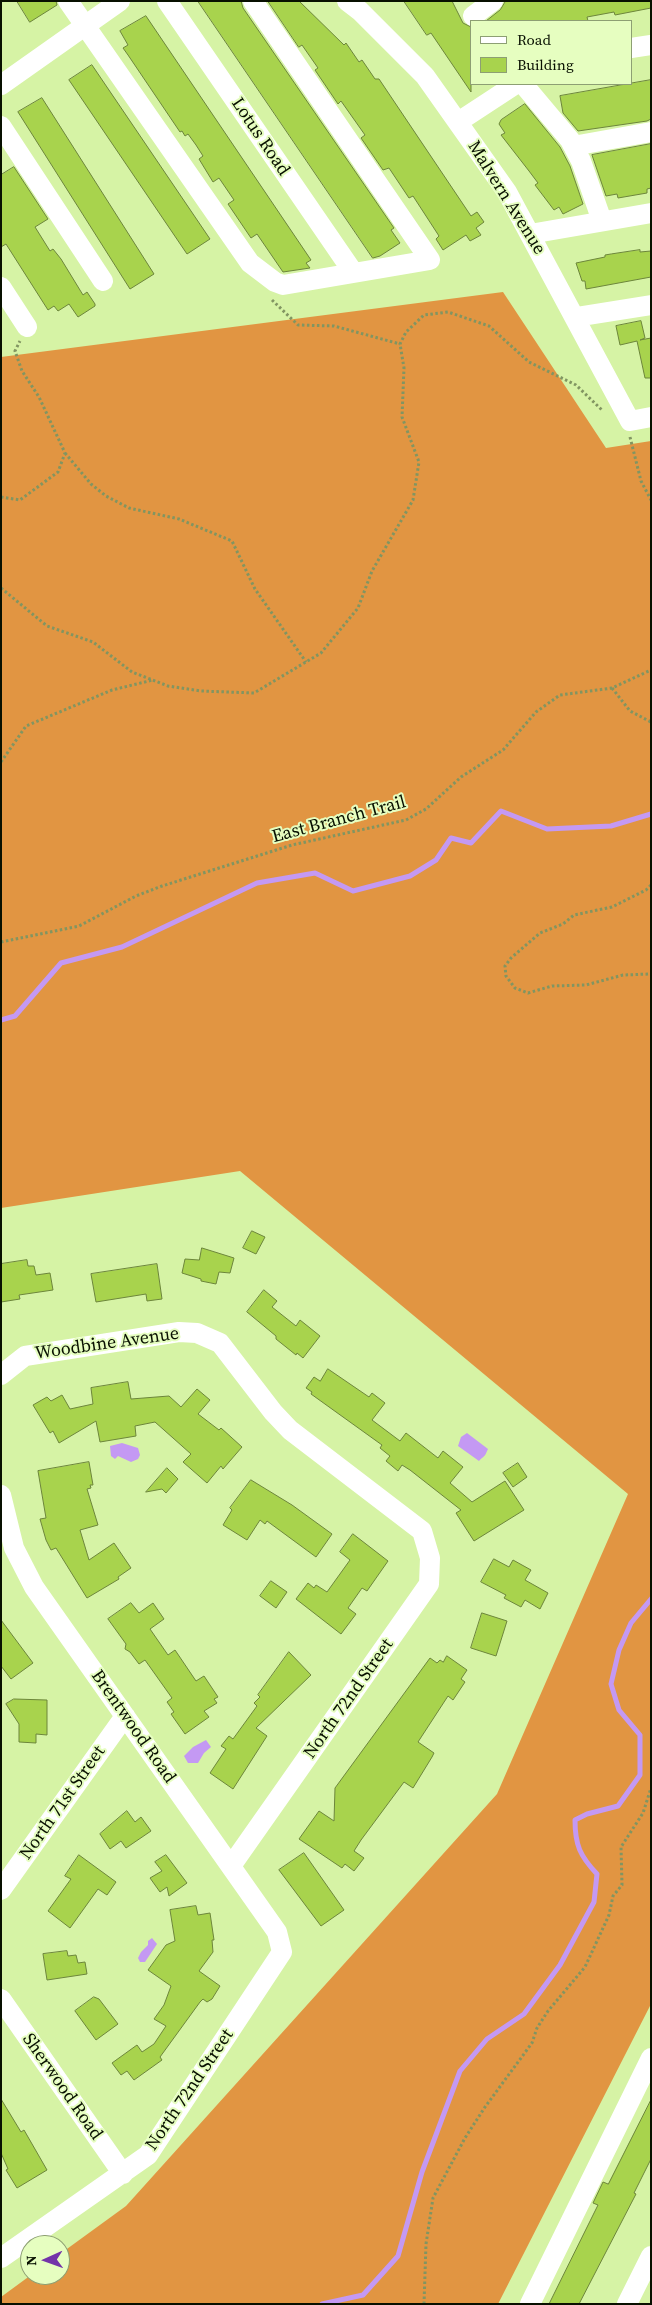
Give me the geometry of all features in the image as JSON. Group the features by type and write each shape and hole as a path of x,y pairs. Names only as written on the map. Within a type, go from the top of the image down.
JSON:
{"street":[{"path":"68,1 250,263 275,282 283,285 430,260 253,1"},
{"path":"1,85 120,1"},
{"name":"Lotus Road","path":"167,1 352,272"},
{"path":"471,13 493,1"},
{"name":"Malvern Avenue","path":"360,4 425,76 507,192 576,317 630,427"},
{"path":"632,48 651,44"},
{"path":"458,122 514,85"},
{"path":"524,85 573,146 602,221"},
{"path":"1,126 103,282"},
{"path":"573,146 651,132"},
{"path":"530,234 651,213"},
{"path":"1,287 27,327"},
{"path":"576,317 651,305"},
{"path":"630,427 651,417"},
{"name":"Woodbine Avenue","path":"1,1375 25,1356 179,1332 197,1333 220,1343 273,1412 290,1430 414,1524"},
{"name":"Brentwood Road","path":"1,1495 14,1548 34,1587 277,1932 282,1952"},
{"name":"North 72nd Street","path":"231,1866 429,1584 430,1558 422,1531 414,1524"},
{"name":"North 71st Street","path":"1,1890 125,1716"},
{"name":"North 72nd Street","path":"1,2258 124,2174 148,2155 282,1952"},
{"name":"Sherwood Road","path":"1,1999 124,2174"},
{"path":"530,2304 651,2058"},
{"path":"627,2304 651,2256"}],"path":[{"path":"274,304 298,325 334,326 400,344"},
{"path":"1,588 47,626 93,642 132,672 168,686 201,691 254,693 321,653 358,608 372,571 413,500 419,462 402,417 404,368 400,344 406,332 424,315 448,312 489,326 529,362 576,385 605,412"},
{"path":"27,327 15,351 22,371 39,397 65,453 91,484 106,496 129,508 179,519 232,541 255,589 306,662"},
{"path":"630,427 641,481 651,500"},
{"path":"1,497 20,500 42,486 58,472 65,453"},
{"name":"East Branch Trail","path":"1,942 78,926 136,896 292,845 406,820 426,809 461,777 503,750 536,712 560,696 612,688 651,670"},
{"path":"1,762 26,726 112,690 153,680"},
{"path":"612,688 630,711 651,722"},
{"path":"651,884 646,890 612,907 574,914 563,924 540,933 511,958 506,966 506,976 515,988 528,993 552,986 586,985 623,975 651,974"},
{"path":"424,2304 426,2244 433,2198 465,2138 532,2042 537,2028 585,1967 609,1915 613,1896 622,1885 621,1847 643,1813 651,1788"}],"shaded area":[{"path":"503,292 606,448 651,441 651,2004 498,2304 1,2304 1,2297 20,2283 20,2285 70,2285 70,2247 126,2206 497,1794 628,1494 240,1171 1,1208 1,357"},
{"path":"467,1433 488,1449 485,1456 479,1461 458,1446 461,1437"},
{"path":"122,1443 138,1448 140,1455 138,1459 131,1462 118,1456 115,1459 111,1456 110,1446"},
{"path":"206,1740 211,1747 204,1753 198,1763 188,1763 184,1756 193,1747"},
{"path":"152,1938 157,1944 145,1962 140,1962 138,1958 141,1952"}],"building":[{"path":"17,1 56,1 57,5 30,22"},
{"path":"198,1 241,1 243,8 394,228 391,230 400,243 380,256 373,258"},
{"path":"268,1 299,1 344,45 346,43 359,62 362,60 375,79 379,79 471,216 477,212 484,222 476,228 481,235 470,241 466,235 443,250 436,239 439,236 413,196 409,198 389,168 383,170 361,138 365,135 341,101 338,104 315,70 318,68 302,45 299,47"},
{"path":"404,1 452,1 463,23 470,26 471,92 431,33 427,35"},
{"path":"506,1 651,1 651,8 615,15 614,12 587,17 588,20 487,20 500,10"},
{"path":"146,16 311,260 306,263 310,268 283,272 257,234 251,238 228,204 234,200 219,178 213,182 199,159 203,156 196,145 188,134 185,136 182,131 180,132 123,48 128,45 120,31"},
{"path":"92,65 210,239 187,254 69,80"},
{"path":"651,80 651,119 647,121 578,131 563,113 560,96 632,85 632,83"},
{"path":"42,98 154,274 130,289 18,112"},
{"path":"525,104 560,147 570,166 583,204 563,214 559,207 554,210 535,185 538,183 501,135 505,133 499,124 501,120"},
{"path":"651,144 651,188 647,189 647,193 618,198 617,194 606,196 592,155"},
{"path":"14,167 48,219 35,227 50,251 53,249 61,259 83,295 87,292 95,304 95,306 78,317 69,304 58,311 54,306 48,310 6,244 1,247 1,175"},
{"path":"640,250 640,252 651,251 651,277 586,289 585,281 582,281 576,263 605,257 605,255"},
{"path":"641,321 645,338 640,340 651,338 651,378 645,378 637,341 620,345 616,326"},
{"path":"252,1231 265,1237 256,1254 243,1248"},
{"path":"202,1248 234,1258 230,1273 219,1272 216,1284 201,1281 201,1279 182,1273 185,1259 199,1260"},
{"path":"27,1260 28,1266 34,1266 36,1275 50,1273 53,1290 19,1295 20,1299 1,1302 1,1264"},
{"path":"157,1264 162,1299 147,1301 146,1294 96,1302 91,1274"},
{"path":"264,1290 277,1301 272,1307 296,1326 300,1320 320,1336 303,1358 297,1353 296,1355 276,1339 276,1336 247,1312"},
{"path":"328,1369 369,1397 372,1393 385,1403 372,1420 400,1441 406,1433 438,1458 443,1451 463,1467 450,1483 472,1502 505,1481 524,1510 474,1541 456,1513 461,1510 402,1465 398,1471 386,1461 390,1456 380,1448 382,1445 311,1394 312,1392 306,1388 314,1377 320,1381"},
{"path":"128,1382 131,1399 169,1396 181,1407 197,1389 210,1400 198,1414 219,1430 221,1428 242,1447 223,1469 221,1466 207,1483 183,1462 191,1454 155,1422 135,1426 136,1436 100,1442 96,1421 59,1443 53,1431 50,1433 33,1405 47,1397 51,1401 62,1395 70,1409 93,1404 91,1388"},
{"path":"89,1462 93,1485 90,1485 91,1488 87,1489 98,1525 80,1530 89,1560 114,1543 131,1568 118,1577 119,1579 87,1598 56,1548 51,1550 46,1540 40,1519 46,1518 38,1471"},
{"path":"518,1463 527,1477 513,1487 503,1473"},
{"path":"167,1468 178,1479 166,1493 162,1489 146,1492"},
{"path":"251,1480 292,1505 332,1534 316,1557 267,1521 265,1524 260,1520 247,1540 223,1525 232,1510 230,1508"},
{"path":"353,1534 388,1561 367,1591 362,1588 348,1608 356,1614 341,1634 296,1599 308,1583 314,1588 316,1585 327,1592 350,1560 340,1552"},
{"path":"494,1559 509,1567 513,1560 531,1570 525,1580 548,1593 540,1609 525,1600 521,1607 504,1598 506,1595 481,1582"},
{"path":"271,1581 287,1592 276,1608 260,1596"},
{"path":"131,1603 139,1613 153,1603 164,1619 150,1629 168,1655 175,1650 196,1681 204,1676 218,1697 214,1699 217,1703 204,1711 209,1717 185,1734 171,1714 174,1712 167,1702 172,1698 145,1660 139,1664 130,1652 125,1649 126,1644 108,1619"},
{"path":"482,1613 507,1621 496,1656 471,1648"},
{"path":"1,1620 33,1663 11,1679 1,1666"},
{"path":"289,1652 311,1675 256,1728 267,1736 233,1789 210,1773 226,1749 221,1746 229,1736 233,1739 257,1706 254,1703 260,1697 258,1695"},
{"path":"447,1656 467,1670 461,1679 465,1682 453,1700 448,1696 418,1742 434,1753 413,1788 404,1782 361,1840 354,1851 364,1858 354,1871 345,1864 342,1868 299,1839 319,1811 334,1821 335,1788 430,1658 437,1663 440,1660 443,1662"},
{"path":"14,1699 47,1700 47,1735 36,1734 36,1743 19,1742 19,1724 6,1704"},
{"path":"127,1811 135,1822 141,1817 151,1831 126,1848 121,1841 110,1849 100,1834"},
{"path":"304,1853 344,1910 321,1926 279,1870"},
{"path":"79,1855 116,1882 107,1895 98,1889 70,1928 48,1911 71,1879 65,1876"},
{"path":"166,1855 187,1883 169,1896 167,1887 160,1892 150,1878 162,1871 155,1862"},
{"path":"196,1906 198,1915 210,1913 214,1940 212,1940 213,1952 199,1971 220,1986 212,1999 207,2002 203,1999 200,2002 160,2057 162,2060 134,2080 127,2071 121,2075 112,2063 137,2045 142,2052 154,2044 166,2026 154,2019 164,2005 171,1986 148,1970 166,1945 175,1941 170,1910"},
{"path":"67,1951 68,1956 76,1955 78,1963 85,1962 87,1974 47,1980 43,1954"},
{"path":"94,1997 99,1999 118,2024 96,2040 75,2011"},
{"path":"1,2099 21,2132 24,2130 47,2170 17,2188 6,2170 8,2169 1,2153"},
{"path":"651,2100 651,2159 634,2193 636,2194 579,2304 549,2304 598,2205 593,2203 603,2182 608,2184"}],"waterway":[{"path":"1,1020 15,1016 61,963 122,947 257,883 315,873 353,891 410,876 436,860 451,838 471,843 501,811 547,829 611,826 651,814"},
{"path":"322,2304 363,2295 398,2256 422,2172 460,2071 487,2039 524,2014 560,1965 594,1902 597,1874 586,1861 577,1843 575,1820 587,1814 618,1806 640,1775 640,1735 619,1710 611,1684 619,1650 631,1623 651,1599"}]}
